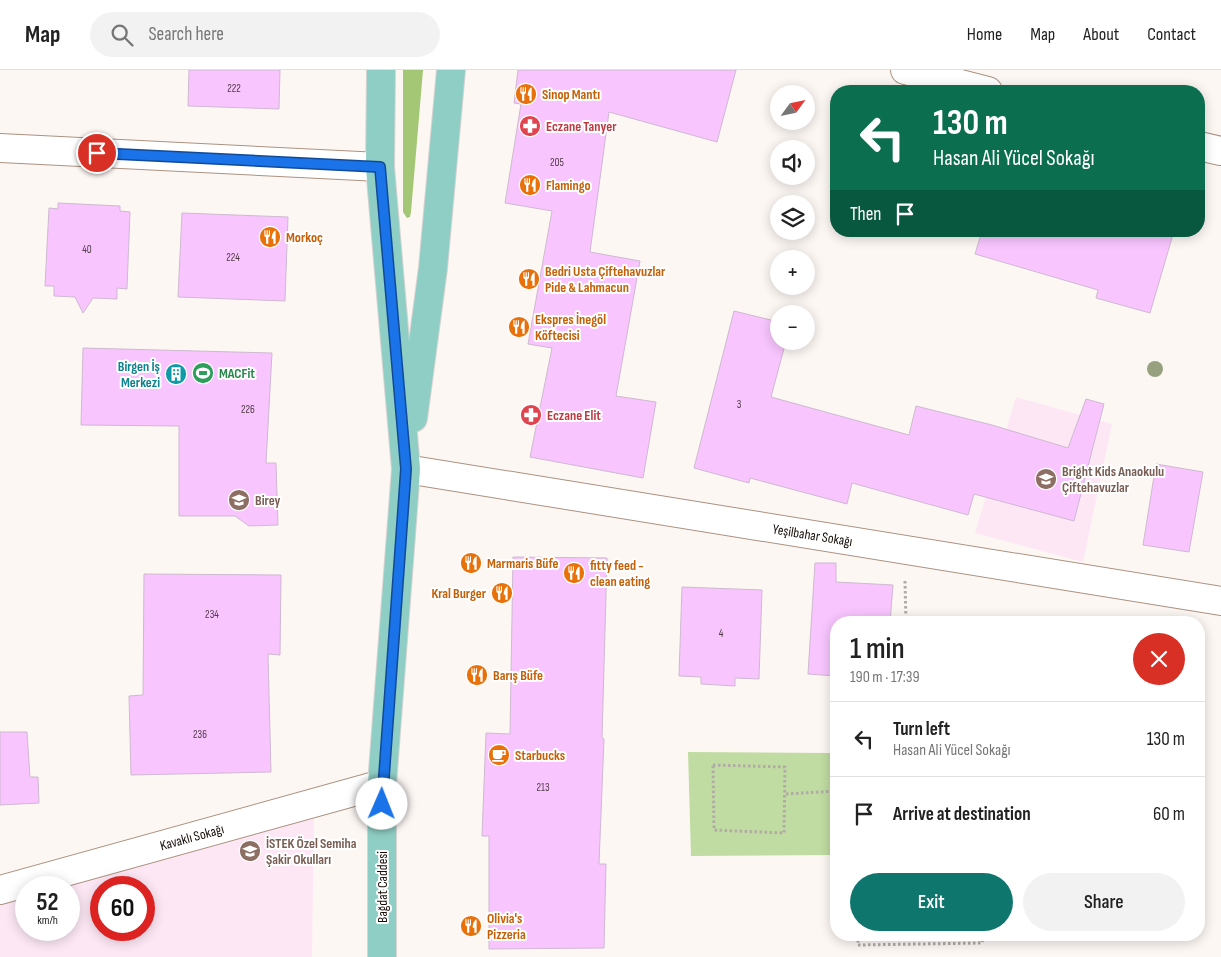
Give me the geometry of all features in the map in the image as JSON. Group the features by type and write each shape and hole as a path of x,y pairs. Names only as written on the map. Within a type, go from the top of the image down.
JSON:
{"main road":[{"name":"Bağdat Caddesi","path":"381,70 380,167 406,469 382,784 382,957"},
{"path":"406,469 433,268 451,70"}],"street":[{"path":"905,70 964,85"},
{"path":"1205,147 1221,151"},
{"path":"0,148 380,167"},
{"name":"Yeşilbahar Sokağı","path":"406,469 1221,601"},
{"name":"Kavaklı Sokağı","path":"0,890 382,784"}],"path":[{"path":"905,550 906,616"},
{"path":"713,765 785,767 786,794 784,833 714,830 713,765"},
{"path":"786,794 830,791"},
{"path":"858,941 858,944 982,943 982,941"}],"shaded area":[{"name":"Bright Kids Anaokulu Çiftehavuzlar","path":"1016,397 1112,424 1083,562 975,533"},
{"name":"İSTEK Özel Semiha Şakir Okulları","path":"314,814 312,957 0,957 0,905 15,900 15,941 80,941 80,881 90,878 90,941 155,941 155,876 97,876"}],"green space":[{"path":"403,70 423,70 411,212 410,217 407,218 403,212"},
{"path":"688,752 830,753 830,855 691,856"}],"building":[{"path":"189,70 280,70 279,109 188,106"},
{"path":"518,70 736,70 717,142 609,112 590,252 640,261 616,396 656,402 643,478 530,457 552,348 528,344 552,211 505,203 521,104 514,103"},
{"path":"58,203 120,206 120,211 130,212 127,289 117,288 117,299 93,298 83,313 75,297 54,296 54,286 45,286 49,208 58,209"},
{"path":"182,213 288,217 285,301 178,297"},
{"path":"980,237 1172,237 1150,313 1096,298 1098,290 975,254"},
{"path":"734,311 770,320 770,350 784,350 771,397 909,435 916,406 992,425 1068,448 1086,399 1104,404 1074,521 974,494 968,515 852,483 847,504 750,478 749,483 694,468"},
{"path":"83,348 272,353 266,463 276,463 278,525 249,526 235,516 179,516 179,426 81,425"},
{"path":"1156,464 1203,472 1189,552 1143,545"},
{"path":"513,557 607,558 602,738 604,739 599,864 606,864 604,948 489,949 489,836 482,836 486,733 510,734"},
{"path":"815,563 836,563 836,582 893,585 890,616 830,616 830,676 808,674"},
{"path":"144,574 281,575 280,655 268,654 271,772 131,775 129,696 143,695"},
{"path":"682,587 762,590 759,679 735,678 735,686 701,684 701,677 679,676"},
{"path":"0,732 27,732 30,777 38,777 39,803 0,805"}],"place":[{"name":"Sinop Mantı","path":"526,94"},
{"name":"Eczane Tanyer","path":"530,126"},
{"name":"Flamingo","path":"530,185"},
{"name":"Morkoç","path":"270,237"},
{"name":"Bedri Usta Çiftehavuzlar Pide & Lahmacun","path":"529,279"},
{"name":"Ekspres İnegöl Köftecisi","path":"519,327"},
{"name":"MACFit","path":"203,373"},
{"name":"Birgen İş Merkezi","path":"176,374"},
{"name":"Eczane Elit","path":"531,415"},
{"name":"Bright Kids Anaokulu Çiftehavuzlar","path":"1046,479"},
{"name":"Birey","path":"239,500"},
{"name":"Marmaris Büfe","path":"471,563"},
{"name":"fitty feed - clean eating","path":"574,573"},
{"name":"Kral Burger","path":"502,593"},
{"name":"Barış Büfe","path":"477,675"},
{"name":"Starbucks","path":"499,755"},
{"name":"İSTEK Özel Semiha Şakir Okulları","path":"250,851"},
{"name":"Olivia's Pizzeria","path":"471,926"}],"route":[{"path":"97,153 380,167 406,469 382,804"}]}
